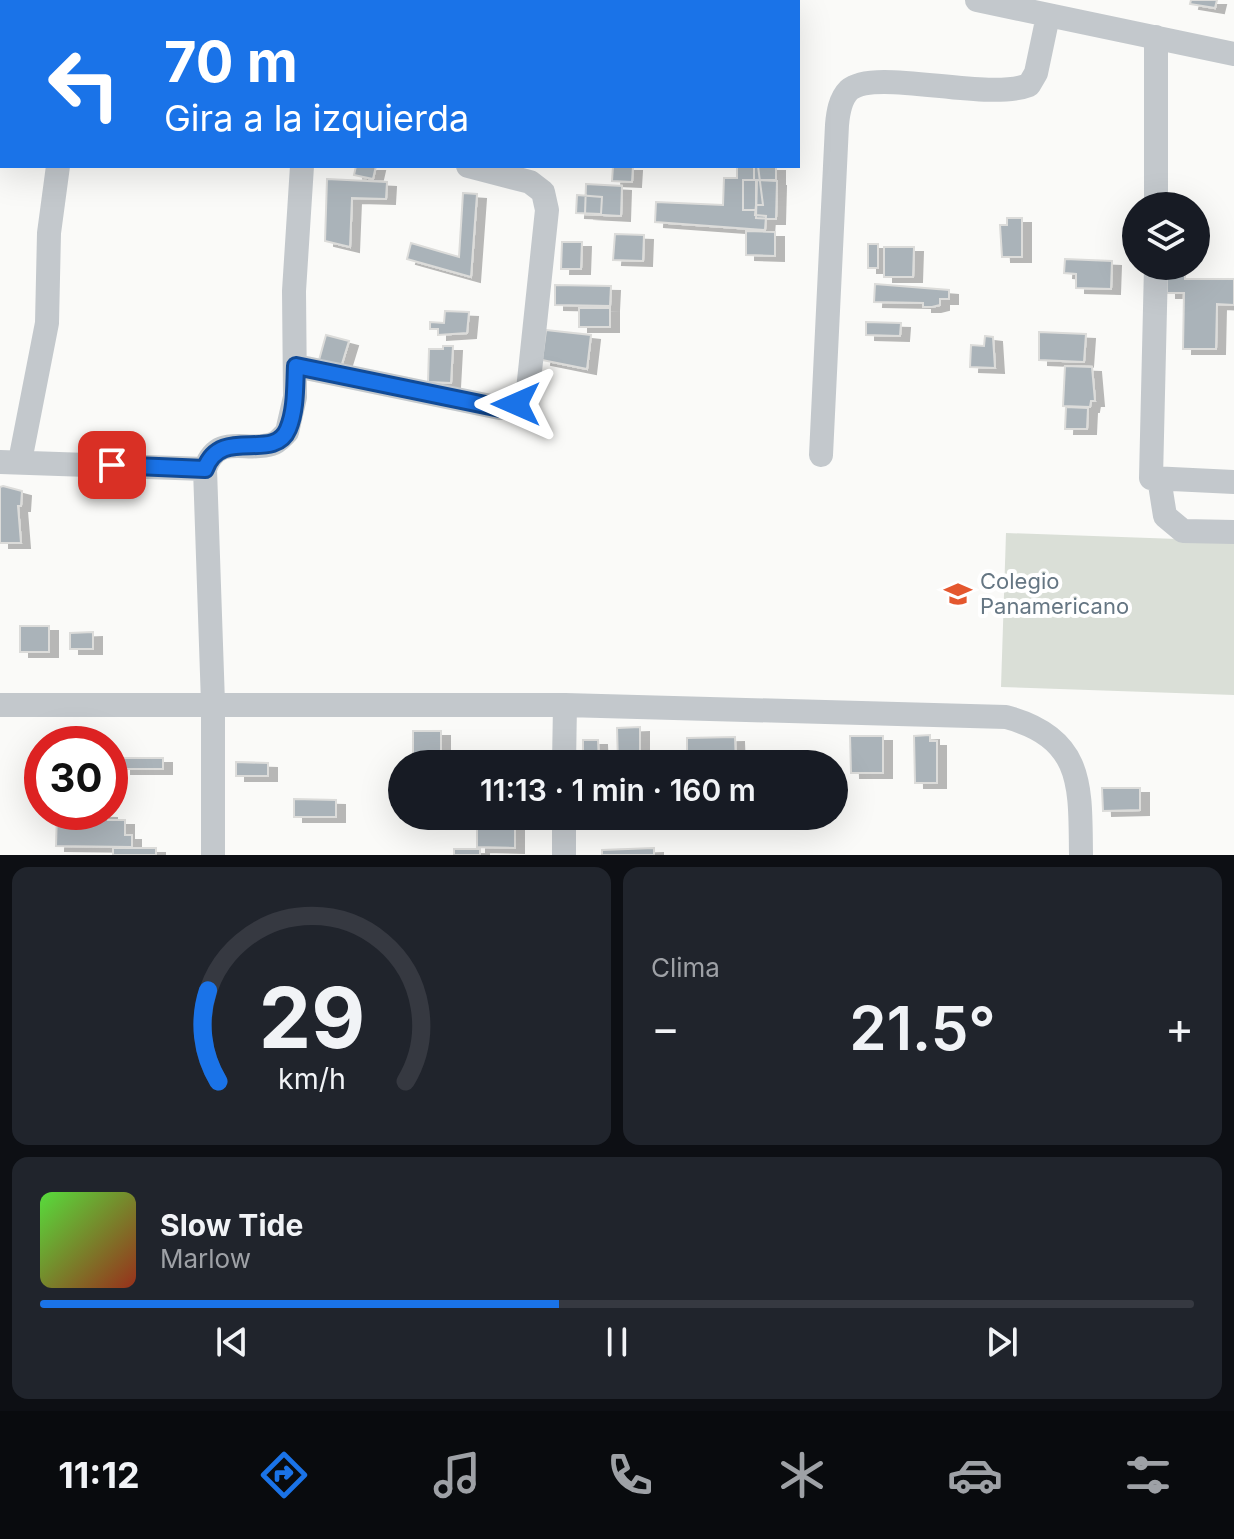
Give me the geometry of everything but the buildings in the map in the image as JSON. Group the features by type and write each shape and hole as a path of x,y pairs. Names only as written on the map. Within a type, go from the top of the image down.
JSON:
{"street":[{"path":"977,0 1234,54"},
{"path":"821,455 837,125 842,101 850,89 862,84 884,82 997,91 1029,85 1036,73 1048,16"},
{"path":"1156,37 1156,192"},
{"path":"58,168 49,233 47,323 10,461 205,469"},
{"path":"213,855 213,703 205,469 210,456 219,449 272,444 287,432 295,397 294,291 302,168"},
{"path":"296,366 500,408 516,404 528,390 545,201 543,192 530,182 476,168"},
{"path":"1156,280 1151,478 1234,482"},
{"path":"1159,478 1165,516 1183,531 1234,532"},
{"path":"0,705 565,705 1006,717 1029,723 1061,749 1078,776 1081,855"},
{"path":"564,750 565,705"},
{"path":"564,830 564,855"}],"shaded area":[{"path":"1006,533 1234,541 1234,695 1001,687"}],"place":[{"name":"Colegio Panamericano","path":"958,594"}],"route":[{"path":"112,465 205,469 210,456 219,449 272,444 287,432 295,397 296,366 500,408 516,404"}]}
